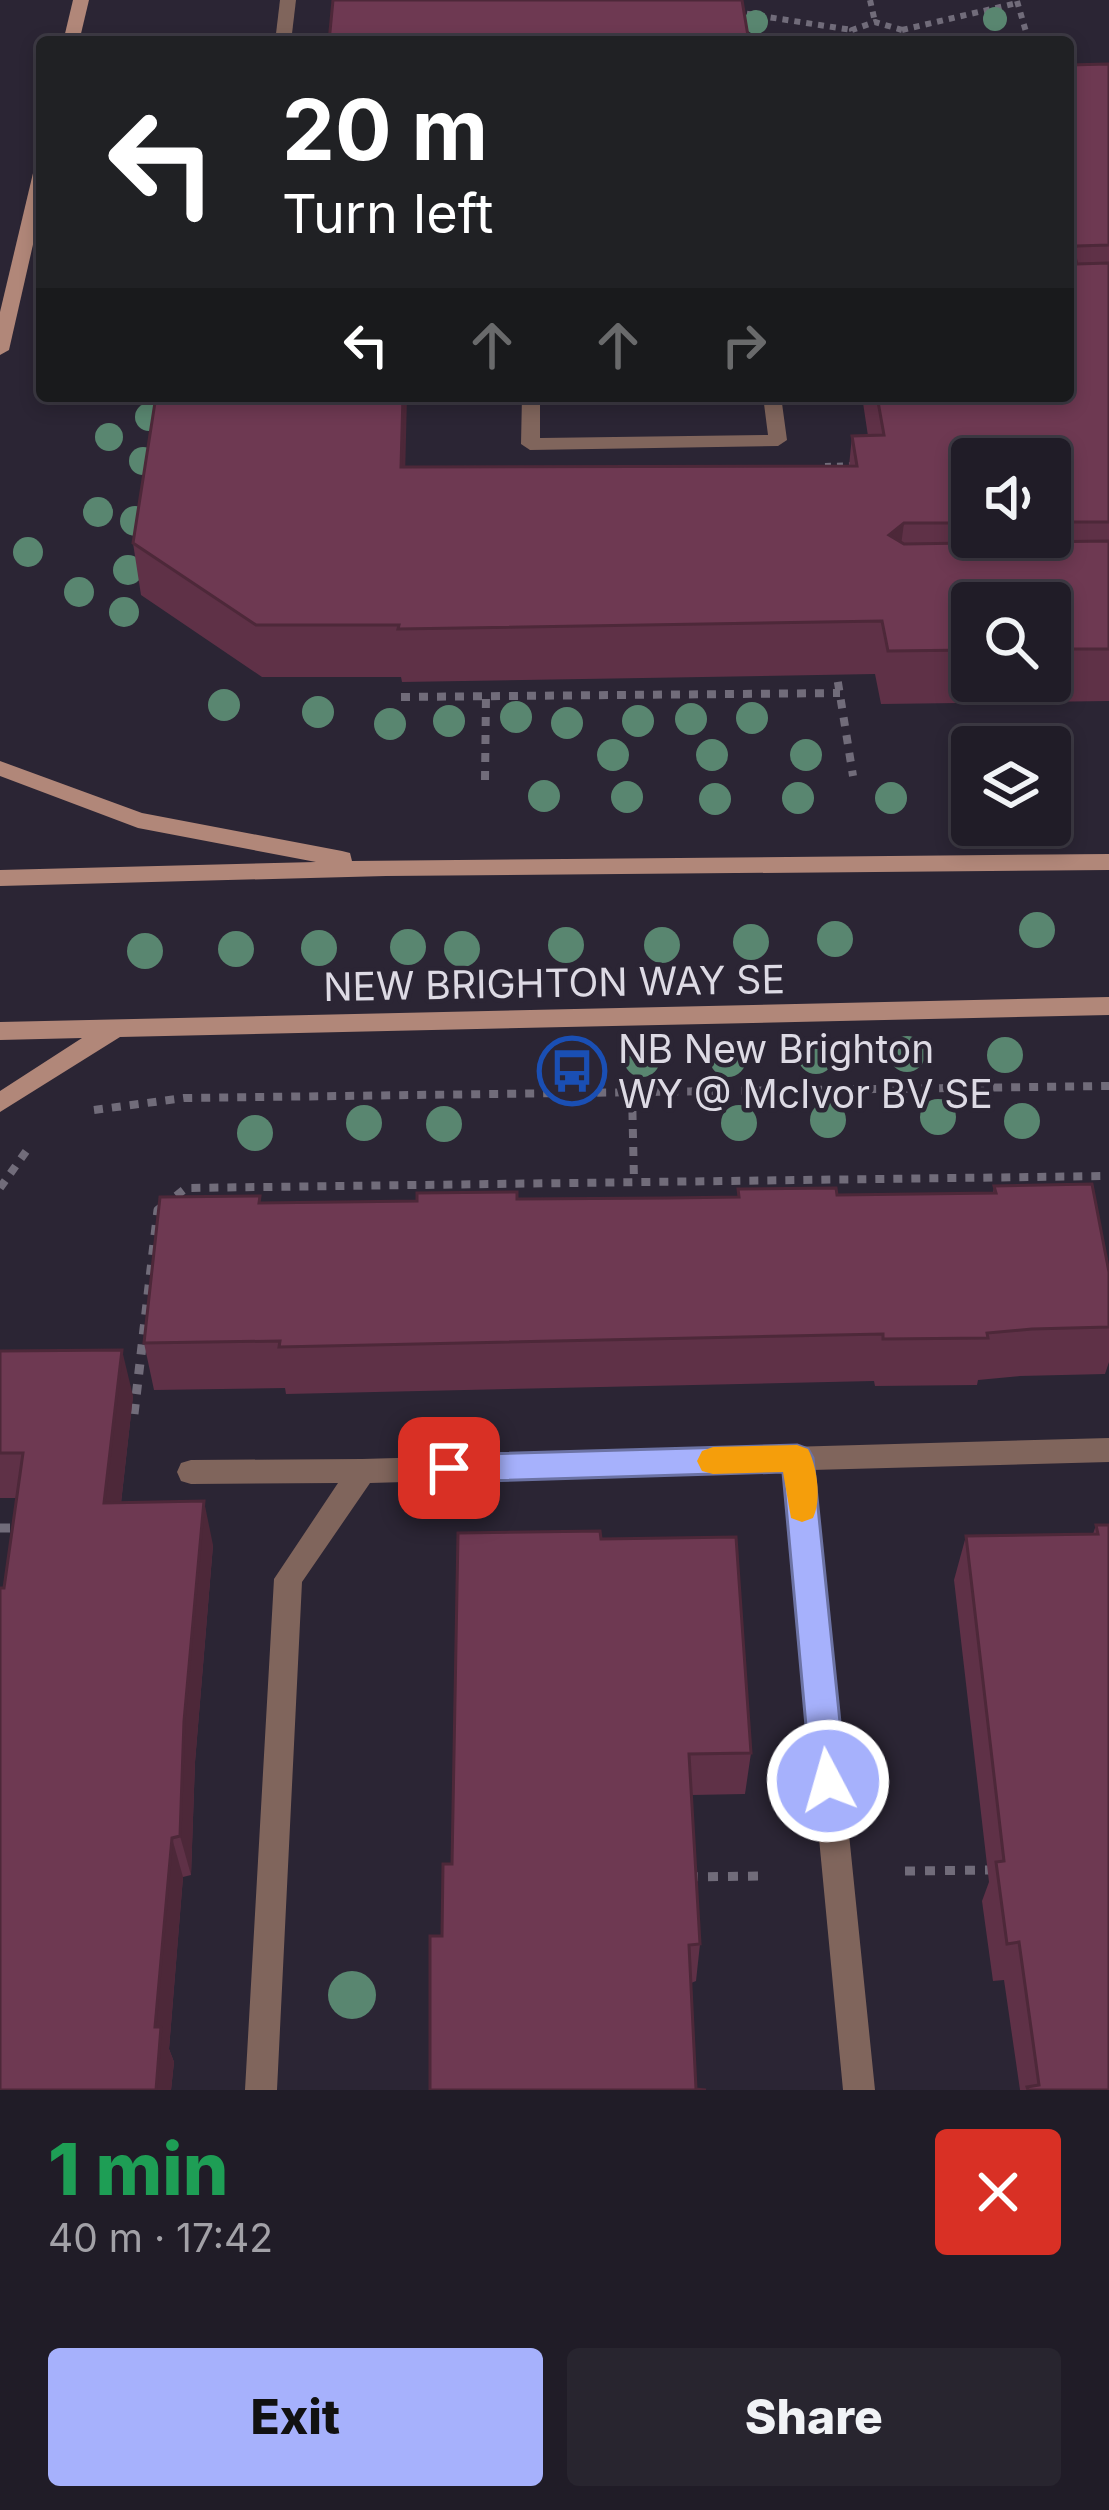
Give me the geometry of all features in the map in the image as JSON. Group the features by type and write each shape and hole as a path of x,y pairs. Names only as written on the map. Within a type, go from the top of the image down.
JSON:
{"street":[{"path":"72,36 81,0"},
{"path":"0,350 36,195"},
{"path":"0,768 138,820 386,868"},
{"path":"0,878 386,868 1109,862"},
{"name":"NEW BRIGHTON WAY SE","path":"0,1031 1109,1006"},
{"path":"0,1103 115,1028"}],"lane":[{"path":"284,36 288,0"},
{"path":"531,402 530,444 778,440 773,402"},
{"path":"191,1472 1109,1450"},
{"path":"797,1458 859,2090"},
{"path":"261,2090 288,1579 362,1471"}],"path":[{"path":"734,0 738,27"},
{"path":"870,0 875,22 899,36"},
{"path":"904,36 1017,2 1027,36"},
{"path":"736,12 852,30 875,22"},
{"path":"852,30 854,36"},
{"path":"825,466 867,465"},
{"path":"833,646 853,776"},
{"path":"401,697 839,693"},
{"path":"485,780 486,696"},
{"path":"89,1111 184,1098 1109,1086"},
{"path":"632,1093 634,1181"},
{"path":"0,1188 26,1151 44,1135"},
{"path":"134,1414 158,1210 186,1189 1109,1176"},
{"path":"0,1528 42,1527"},
{"path":"905,1871 1012,1870"},
{"path":"667,1877 758,1876"}],"building":[{"path":"333,0 742,0 748,36 330,36"},
{"path":"1109,64 1109,245 1074,249 1074,65"},
{"path":"1074,254 1077,264 1109,263 1109,522 1071,522 1071,438 951,438 951,523 904,523 889,535 904,544 951,543 951,558 1071,558 1071,542 1109,541 1109,649 1071,649 1071,582 951,582 951,650 888,651 882,621 398,629 399,625 256,625 133,543 155,402 403,402 401,467 857,466 852,436 884,435 878,402 1074,402"},
{"path":"1092,1184 1109,1272 1109,1327 987,1333 988,1338 883,1339 883,1334 279,1347 280,1341 144,1343 160,1197 260,1196 259,1203 417,1201 417,1193 517,1192 517,1199 668,1198 739,1197 738,1189 836,1188 837,1195 996,1193 994,1186"},
{"path":"122,1350 104,1503 204,1501 184,1721 180,1836 172,1838 155,2027 161,2027 156,2090 0,2090 0,1588 4,1588 23,1453 0,1453 0,1351"},
{"path":"1096,1525 1109,1525 1109,2090 1028,2090 1039,2085 1019,1942 1007,1944 996,1862 1004,1861 966,1536 1098,1534"},
{"path":"600,1531 601,1539 736,1537 751,1753 689,1754 700,1944 689,1945 696,2089 706,2090 430,2090 430,1936 442,1936 443,1864 452,1864 458,1533"}],"slow traffic":[{"path":"713,1461 797,1458 802,1508"}],"place":[{"name":"NB New Brighton WY @ McIvor BV SE","path":"572,1071"}],"route":[{"path":"449,1468 797,1458 828,1781"}]}
